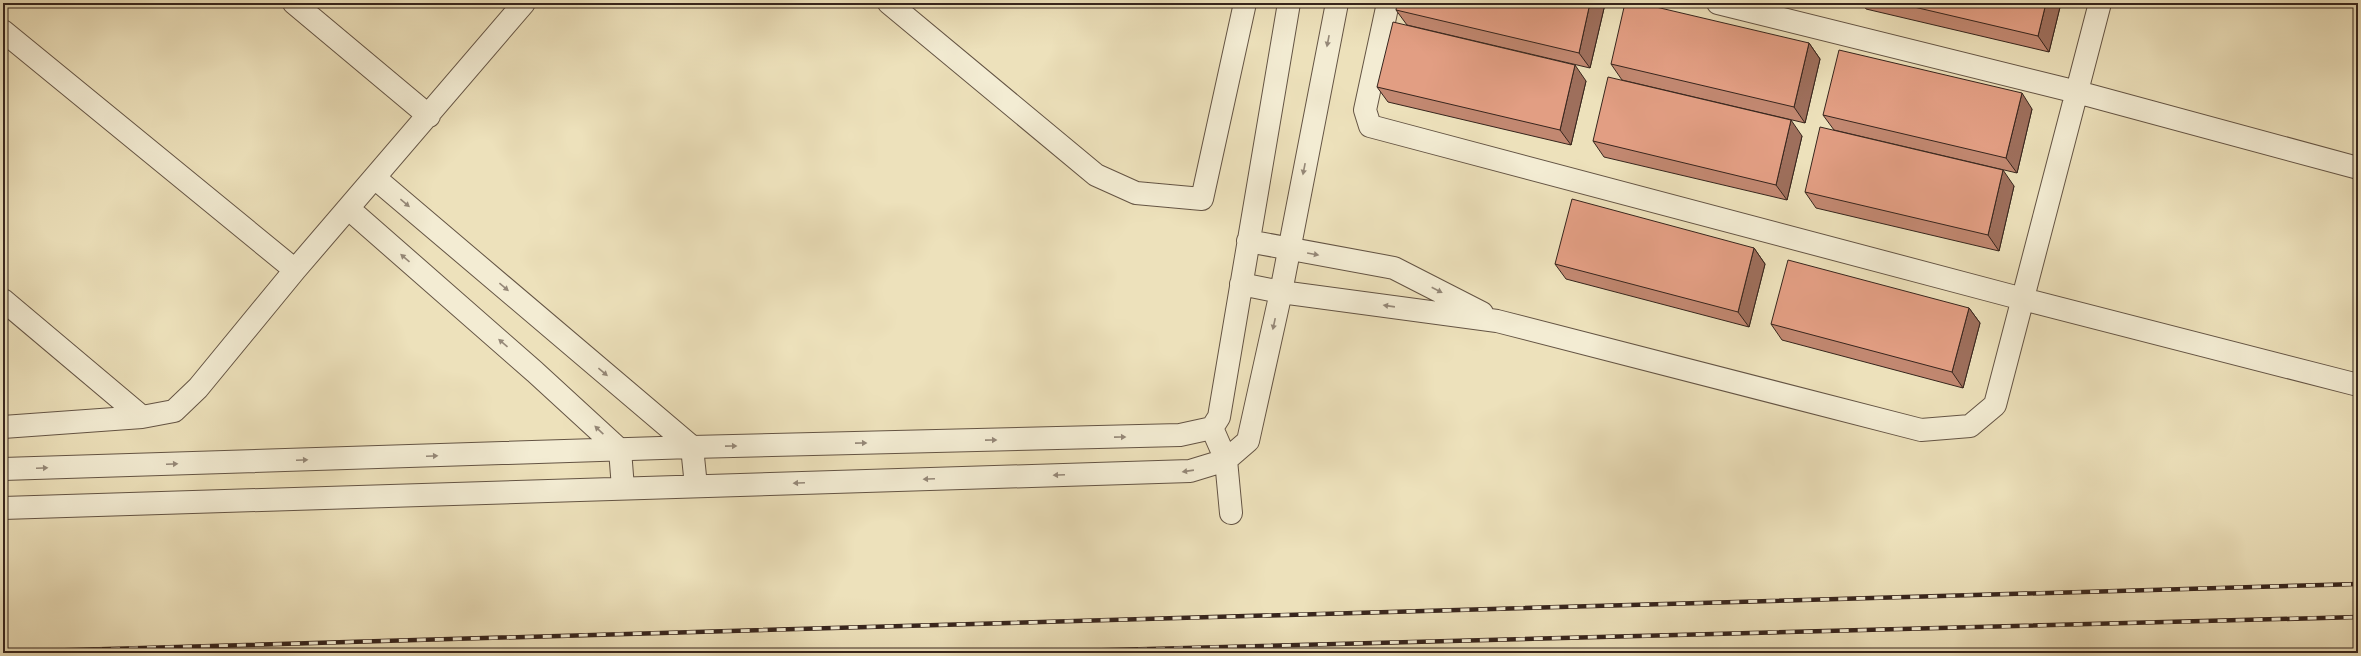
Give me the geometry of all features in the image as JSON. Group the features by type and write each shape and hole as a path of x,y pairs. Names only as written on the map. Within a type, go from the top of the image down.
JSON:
{"street":[{"path":"294,3 428,116"},
{"path":"3,427 142,417 174,411 198,388 295,270 349,209 524,3"},
{"path":"889,3 1096,175 1136,193 1202,199 1245,3"},
{"path":"3,469 692,447 1180,435 1212,428 1219,418 1289,3"},
{"path":"3,508 1190,471 1226,460 1248,441 1290,249 1336,3"},
{"path":"1388,3 1365,110 1370,126 2023,299 2358,385"},
{"path":"1718,3 2077,92 2358,168"},
{"path":"1241,284 1281,292 1497,321 1921,430 1970,426 1995,405 2100,3"},
{"path":"3,31 295,270"},
{"path":"375,178 692,447 696,486"},
{"path":"349,209 535,372 620,450 623,488"},
{"path":"1248,241 1394,268 1497,321"},
{"path":"3,300 142,417"},
{"path":"1212,428 1226,460 1231,513"}],"building":[{"path":"1397,3 1590,3 1579,53 1396,10"},
{"path":"1625,3 1639,3 1809,43 1794,107 1611,64"},
{"path":"1897,3 2046,3 2038,36"},
{"path":"1393,22 1575,65 1560,130 1377,87"},
{"path":"1839,50 2022,93 2006,158 1823,115"},
{"path":"1608,77 1791,120 1776,185 1593,141"},
{"path":"1820,127 2003,170 1988,235 1805,192"},
{"path":"1572,199 1754,248 1738,312 1555,264"},
{"path":"1788,260 1969,308 1952,372 1771,324"}],"railway":[{"path":"3,652 2358,584"},
{"path":"994,653 2358,617"}]}
